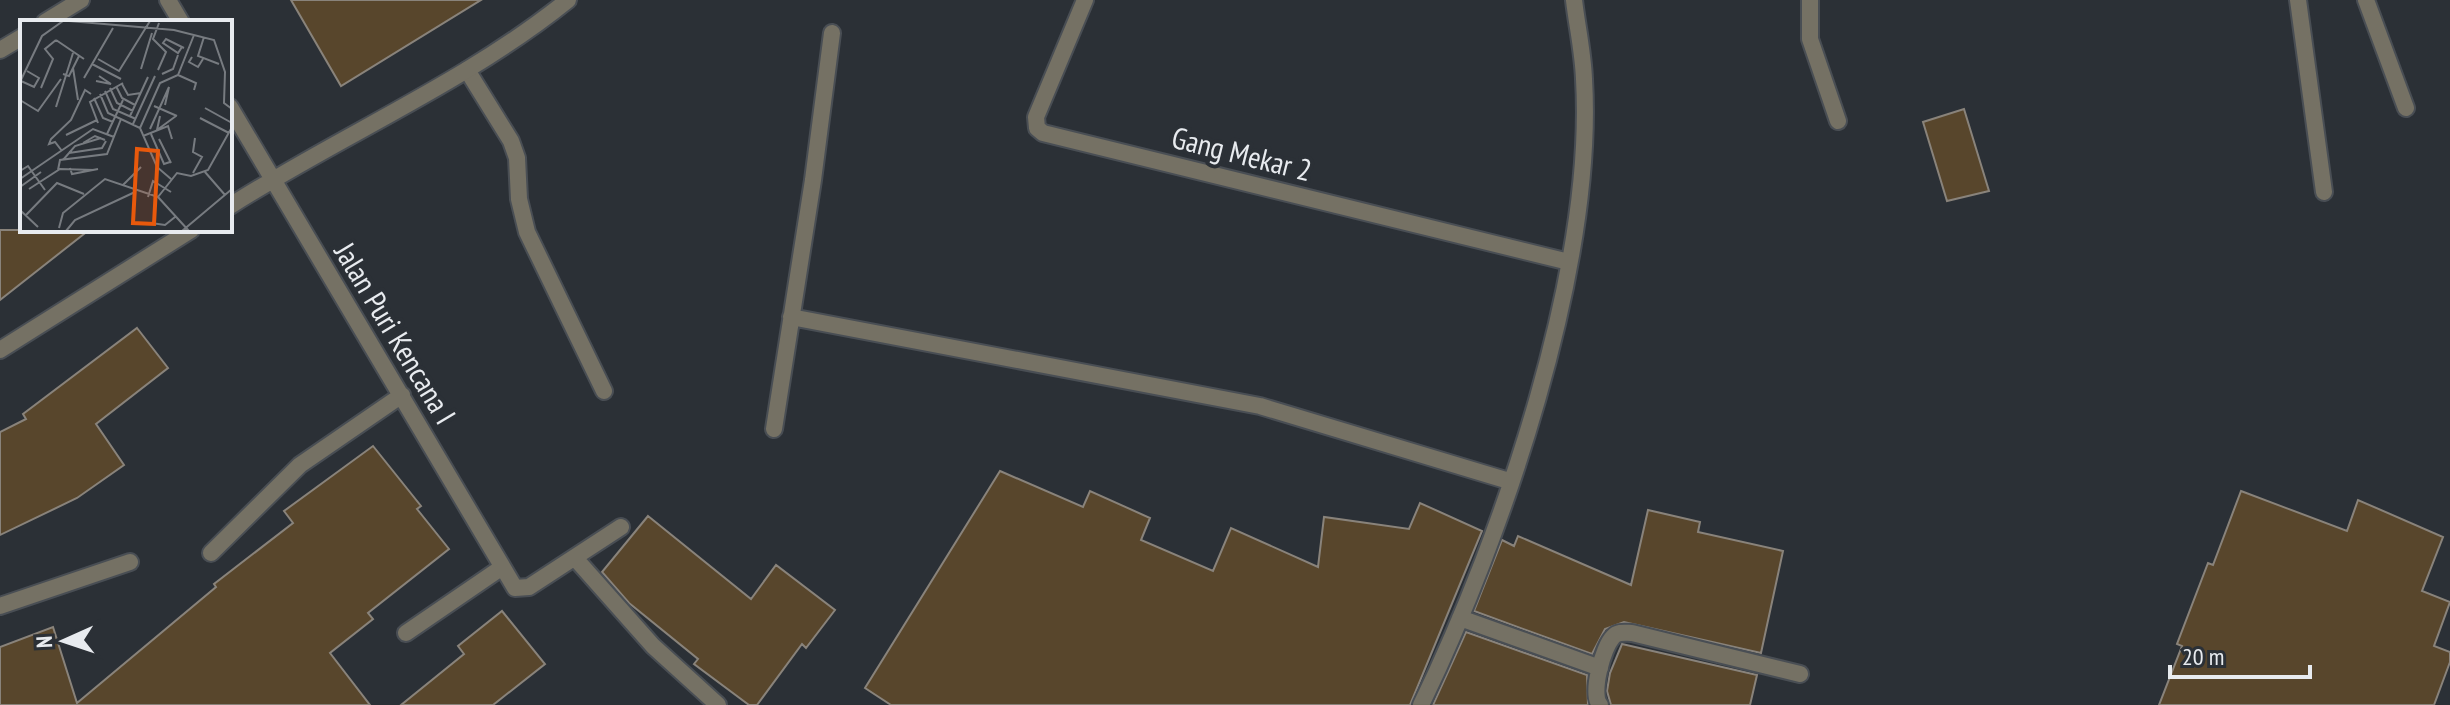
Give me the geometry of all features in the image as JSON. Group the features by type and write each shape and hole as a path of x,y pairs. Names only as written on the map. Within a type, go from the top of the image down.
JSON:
{"street":[{"path":"48,20 81,0"},
{"path":"168,0 180,20"},
{"path":"232,205 272,179 467,70 536,26 568,0"},
{"name":"Gang Mekar 2","path":"1085,0 1036,117 1037,128 1043,133 1569,262"},
{"path":"1441,705 1423,701 1460,618 1509,481 1543,371 1569,262 1583,154 1584,94 1574,0"},
{"path":"1810,0 1810,39 1838,121"},
{"path":"2298,0 2324,192"},
{"path":"2366,0 2406,108"},
{"path":"774,429 832,33"},
{"path":"0,50 20,38"},
{"path":"467,70 511,141 517,158 519,199 527,232 604,391"},
{"name":"Jalan Puri Kencana I","path":"232,110 515,588 529,587 575,558"},
{"path":"0,350 188,232"},
{"path":"791,317 1260,406 1509,481"},
{"path":"211,553 300,465 402,395"},
{"path":"621,527 575,558 653,646 718,705"},
{"path":"0,606 130,562"},
{"path":"406,633 501,568"},
{"path":"1460,618 1600,668"},
{"path":"1600,705 1595,694 1600,668 1612,637 1617,633 1632,633 1800,674"}],"building":[{"path":"291,0 481,0 341,86"},
{"path":"1964,109 1989,191 1947,201 1923,122"},
{"path":"0,230 86,232 0,300"},
{"path":"137,328 168,368 96,424 124,465 77,498 0,535 0,432 26,419 23,414"},
{"path":"373,446 421,506 417,509 449,549 368,613 373,619 330,653 370,705 0,705 0,647 53,627 77,703 216,587 214,584 293,523 284,511"},
{"path":"1000,471 1083,507 1090,491 1150,518 1141,540 1213,571 1231,528 1318,567 1324,517 1409,529 1420,503 1482,531 1410,705 891,705 865,688"},
{"path":"2241,491 2347,531 2358,500 2443,537 2422,591 2450,602 2434,646 2450,652 2450,662 2434,705 2159,705 2182,646 2177,644 2208,563 2213,565"},
{"path":"1648,510 1700,522 1698,532 1783,551 1761,653 1624,622 1605,629 1592,654 1474,611 1502,540 1514,546 1518,536 1631,585"},
{"path":"648,516 751,599 776,565 835,610 806,648 802,644 757,705 749,705 694,664 698,659 629,603 602,572"},
{"path":"502,611 545,664 493,705 401,705 464,654 458,646"},
{"path":"1466,632 1587,675 1588,705 1433,705"},
{"path":"1622,644 1757,675 1750,705 1611,705 1607,691 1610,673"}]}
